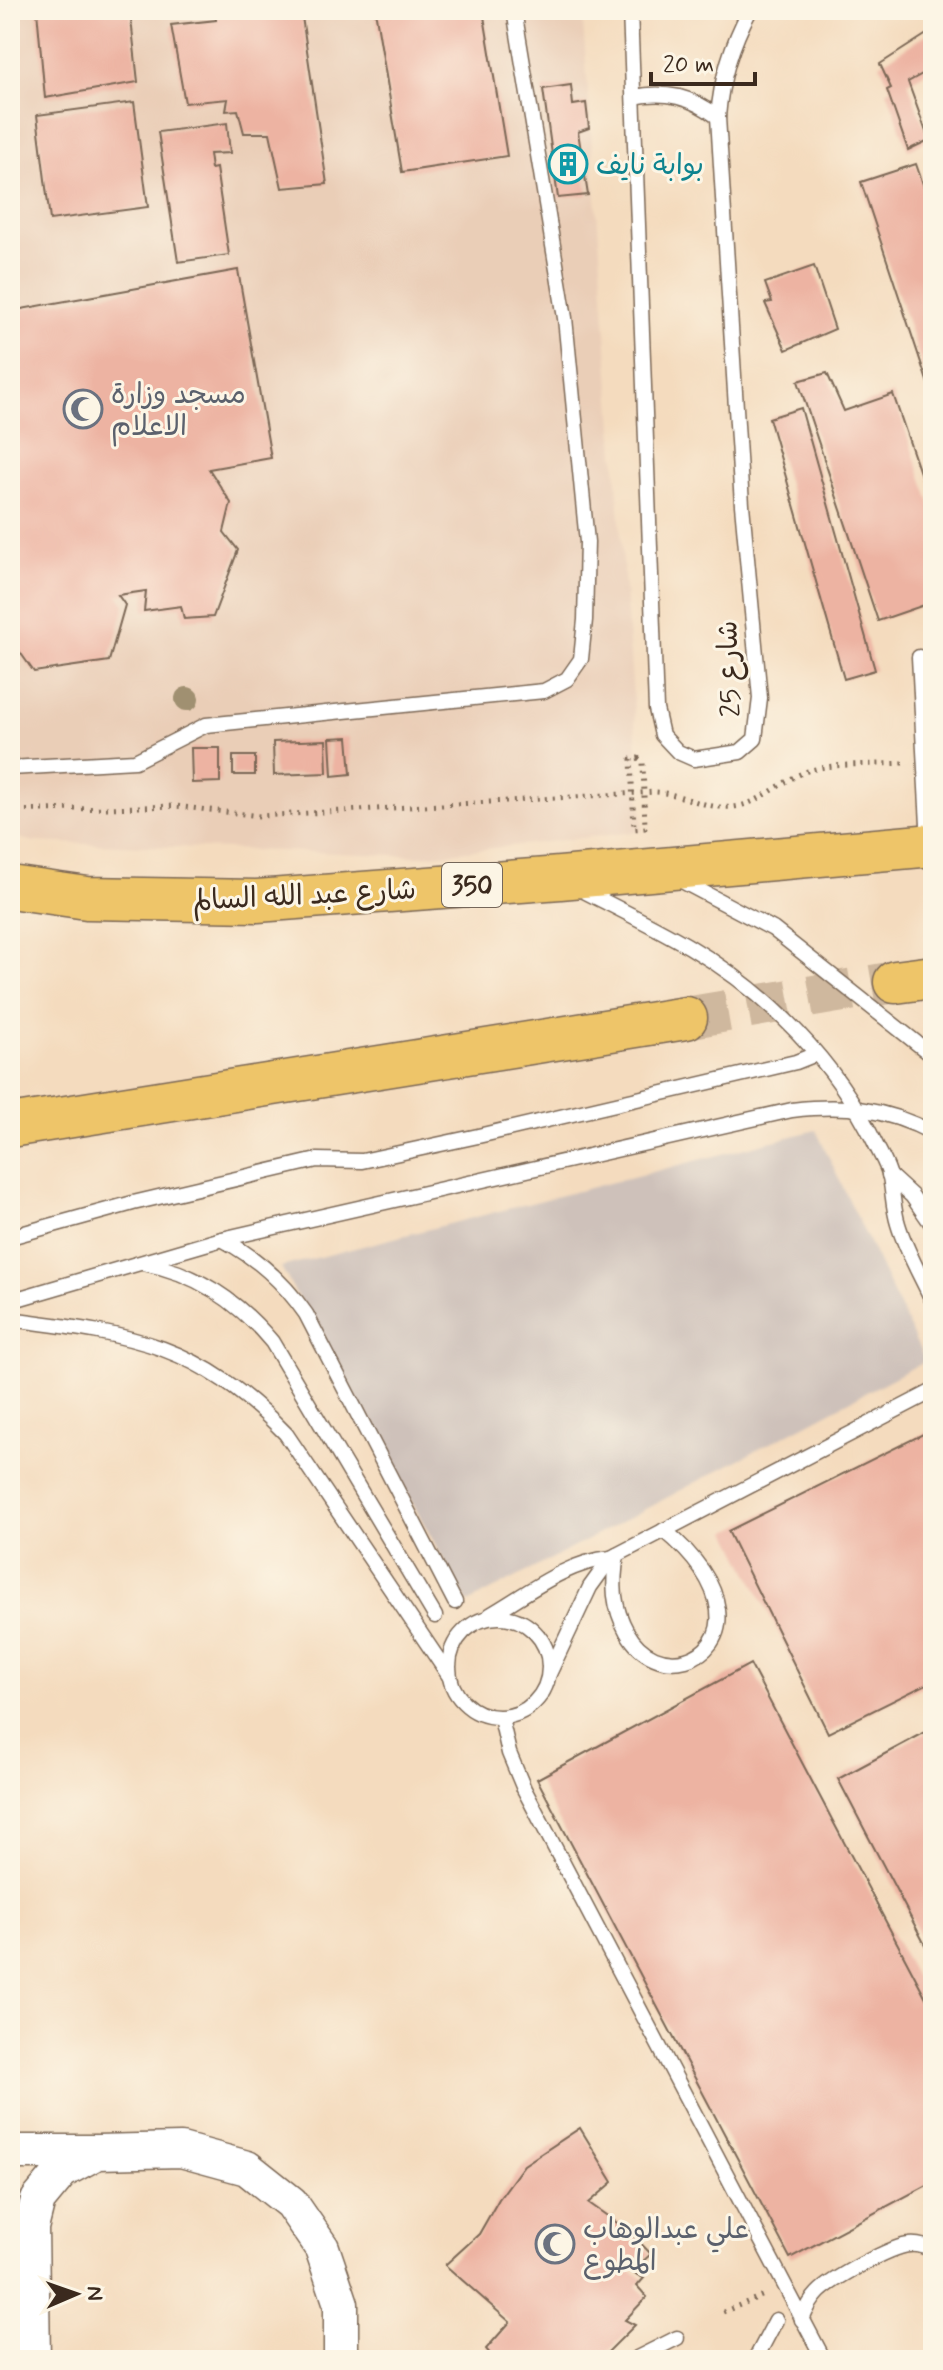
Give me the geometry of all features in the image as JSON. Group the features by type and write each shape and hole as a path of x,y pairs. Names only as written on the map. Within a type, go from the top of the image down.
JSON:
{"main road":[{"name":"شارع عبد الله السالم","path":"10,887 87,898 257,901 931,845"},
{"path":"10,1126 686,1018"}],"street":[{"path":"10,2152 181,2150 247,2168 291,2203 322,2248 341,2304 341,2360"},
{"path":"33,2360 31,2228 38,2200 62,2171 97,2152"}],"lane":[{"path":"10,768 135,761 206,725 544,691 567,679 581,659 587,542 577,423 565,318 514,10"},
{"name":"شارع 25","path":"630,10 656,709 662,735 678,752 694,759 740,752 755,739 760,698 742,505 718,117 723,73 750,10"},
{"path":"634,97 648,94 679,96 718,117"},
{"path":"919,657 931,845"},
{"path":"656,869 773,929 933,1056"},
{"path":"560,878 704,956 772,1007 816,1054 855,1107 889,1175 893,1207 903,1238 933,1302"},
{"path":"10,1237 133,1203 317,1160 362,1161 796,1062 816,1054"},
{"path":"10,1301 222,1239 792,1110 855,1107 905,1120 933,1134"},
{"path":"889,1175 912,1196 933,1226"},
{"path":"222,1239 261,1263 293,1295 306,1314 455,1602"},
{"path":"139,1262 165,1267 202,1282 235,1304 272,1342 435,1616"},
{"path":"10,1319 91,1329 152,1344 199,1363 240,1391 286,1434 450,1677 456,1693 468,1707 483,1715 501,1718 518,1714 533,1705 544,1691 590,1587 614,1557"},
{"path":"450,1677 450,1659 455,1643 466,1629 481,1620 571,1568 614,1557 933,1391"},
{"path":"614,1557 614,1598 630,1638 645,1655 658,1661 674,1663 689,1659 702,1651 712,1639 718,1610 704,1573 679,1542 664,1530"},
{"path":"481,1620 498,1616 516,1619 531,1628 543,1640 549,1657 549,1674"},
{"path":"501,1718 509,1753 524,1789 824,2360"},
{"path":"802,2320 816,2294 864,2265 909,2244 933,2251"},
{"path":"755,2360 776,2320"},
{"path":"633,2360 677,2338"}],"path":[{"path":"638,758 643,762 644,792 645,828 634,829 631,759 638,758"},
{"path":"10,811 175,806 260,816 644,792 677,794 703,804 732,807 760,799 794,776 813,770 925,761"},
{"path":"723,2312 787,2285"}],"shaded area":[{"path":"10,10 582,10 643,831 422,856 35,842 10,836"},
{"path":"816,1130 925,1361 468,1603 281,1267"}],"building":[{"path":"37,10 130,10 138,82 45,98"},
{"path":"215,10 301,10 327,184 282,188 270,133 244,133 238,110 226,111 228,99 185,103 171,25 216,20"},
{"path":"375,10 483,10 507,156 402,172"},
{"path":"933,30 933,68 908,82 929,140 908,150 887,90 891,88 880,64"},
{"name":"بوابة نايف","path":"571,85 573,105 586,103 589,128 578,132 588,195 558,198 543,89"},
{"path":"134,102 148,207 50,220 37,115"},
{"path":"227,123 230,153 209,154 211,169 216,168 229,255 178,262 158,132"},
{"path":"916,164 933,213 932,396 861,182"},
{"path":"10,204 18,244 10,245"},
{"path":"814,266 835,329 786,350 765,303 772,302 765,283"},
{"path":"238,270 271,458 209,469 231,503 224,532 238,550 213,617 184,619 181,606 144,611 146,591 118,595 125,605 109,661 34,672 10,638 10,311"},
{"path":"827,373 844,411 893,394 933,511 933,602 878,621 798,381"},
{"path":"801,408 875,670 844,679 769,418"},
{"path":"348,737 351,774 332,776 330,738"},
{"path":"326,740 327,773 274,775 273,742"},
{"path":"191,748 220,748 220,782 192,783"},
{"path":"233,756 255,756 255,775 233,775"},
{"path":"933,1429 933,1681 828,1733 728,1531"},
{"path":"750,1664 933,2011 933,2182 790,2258 537,1779"},
{"path":"933,1728 933,1960 838,1779"},
{"name":"علي عبدالوهاب المطوع","path":"580,2128 613,2182 589,2203 630,2232 651,2254 631,2272 644,2278 637,2286 647,2297 625,2320 635,2325 600,2360 594,2355 589,2360 533,2360 529,2357 527,2360 495,2360 486,2349 510,2322 445,2265 479,2234 524,2165"}],"tunnel":[{"path":"686,1018 895,982"}],"place":[{"name":"بوابة نايف","path":"568,164"},
{"name":"مسجد وزارة الاعلام","path":"83,409"},
{"name":"علي عبدالوهاب المطوع","path":"555,2244"}]}
